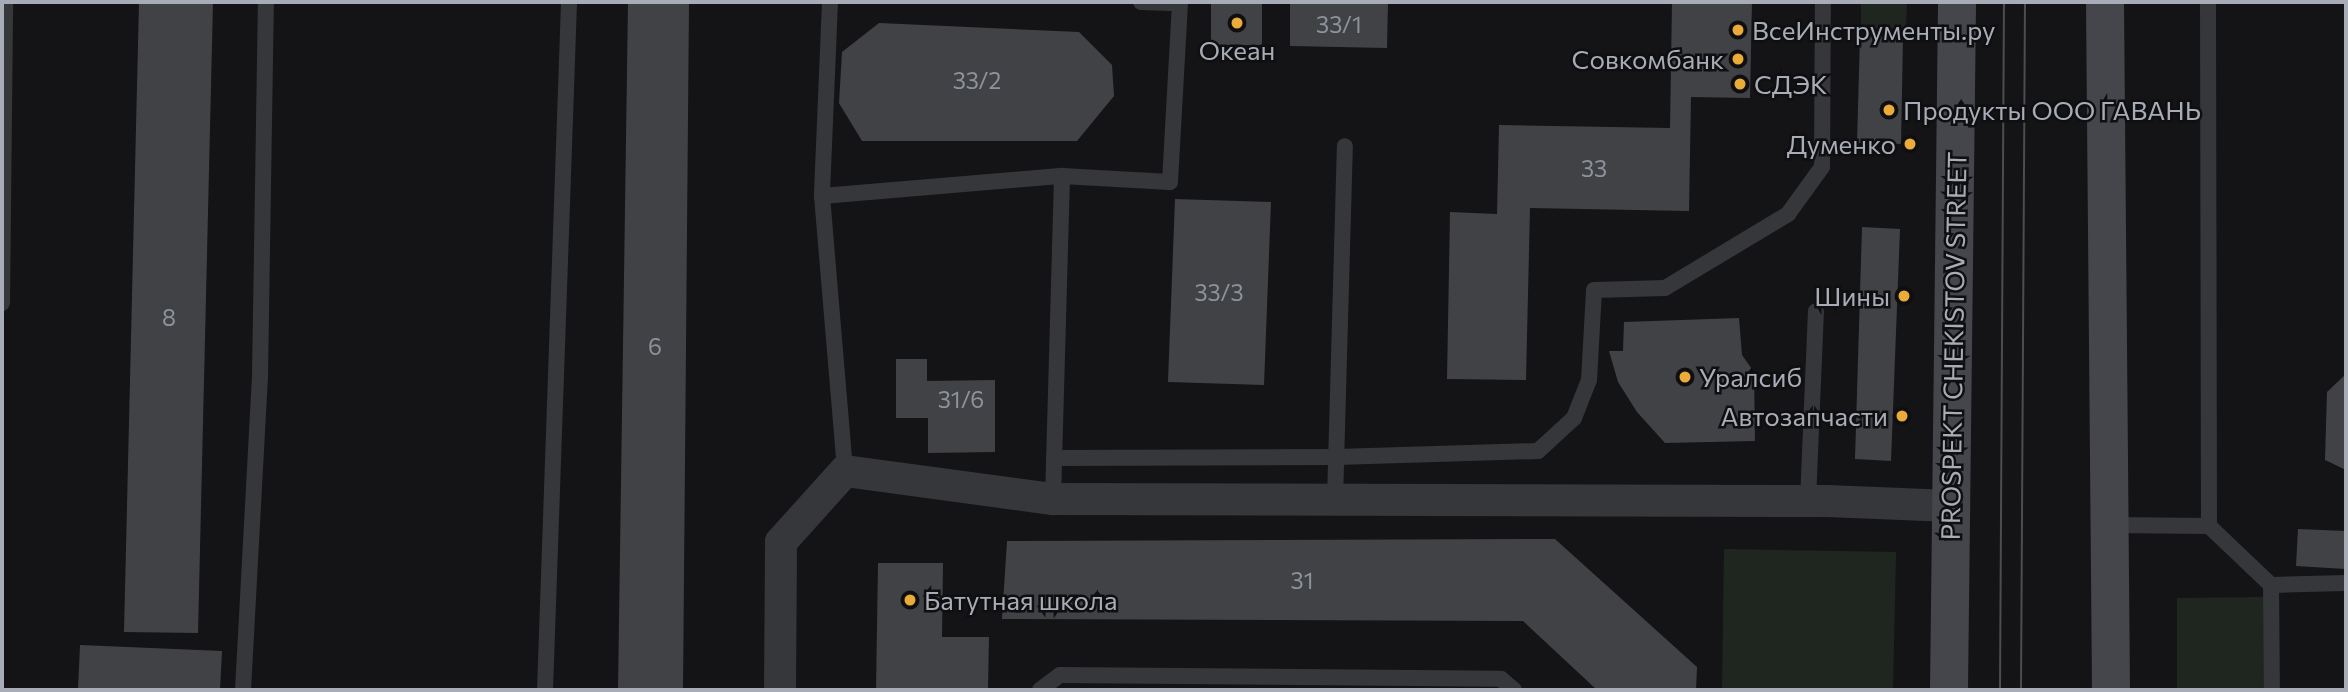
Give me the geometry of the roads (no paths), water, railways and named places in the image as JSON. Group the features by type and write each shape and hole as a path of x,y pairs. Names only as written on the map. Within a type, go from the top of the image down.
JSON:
{"main road":[{"name":"PROSPEKT CHEKISTOV STREET","path":"1949,690 1956,2"},
{"path":"2105,2 2111,690"}],"street":[{"path":"780,690 781,542 845,471 1053,499 1808,501 1951,506"}],"lane":[{"path":"2,303 5,2"},
{"path":"243,690 260,376 266,2"},
{"path":"545,690 569,2"},
{"path":"830,2 822,196 845,471"},
{"path":"822,196 1062,176 1170,182 1179,2 1141,2"},
{"path":"1054,458 1336,457 1538,451 1574,418 1589,380 1594,290 1665,288 1788,214 1822,167 1823,2"},
{"path":"2208,2 2209,526"},
{"path":"1335,500 1345,146"},
{"path":"1053,499 1062,176"},
{"path":"1808,501 1816,311"},
{"path":"2111,524 2209,526 2271,585 2346,583"},
{"path":"2271,585 2272,690"},
{"path":"1040,690 1059,675 1264,684 1500,679 1514,690"}],"tram line":[{"path":"2000,690 2004,2"},
{"path":"2021,690 2025,2"}],"place":[{"name":"Океан","path":"1237,23"},
{"name":"ВсеИнструменты.ру","path":"1738,30"},
{"name":"Совкомбанк","path":"1738,59"},
{"name":"СДЭК","path":"1740,84"},
{"name":"Продукты ООО ГАВАНЬ","path":"1889,110"},
{"name":"Думенко","path":"1910,144"},
{"name":"Шины","path":"1904,296"},
{"name":"Уралсиб","path":"1685,377"},
{"name":"Автозапчасти","path":"1902,416"},
{"name":"Батутная школа","path":"910,600"}]}
